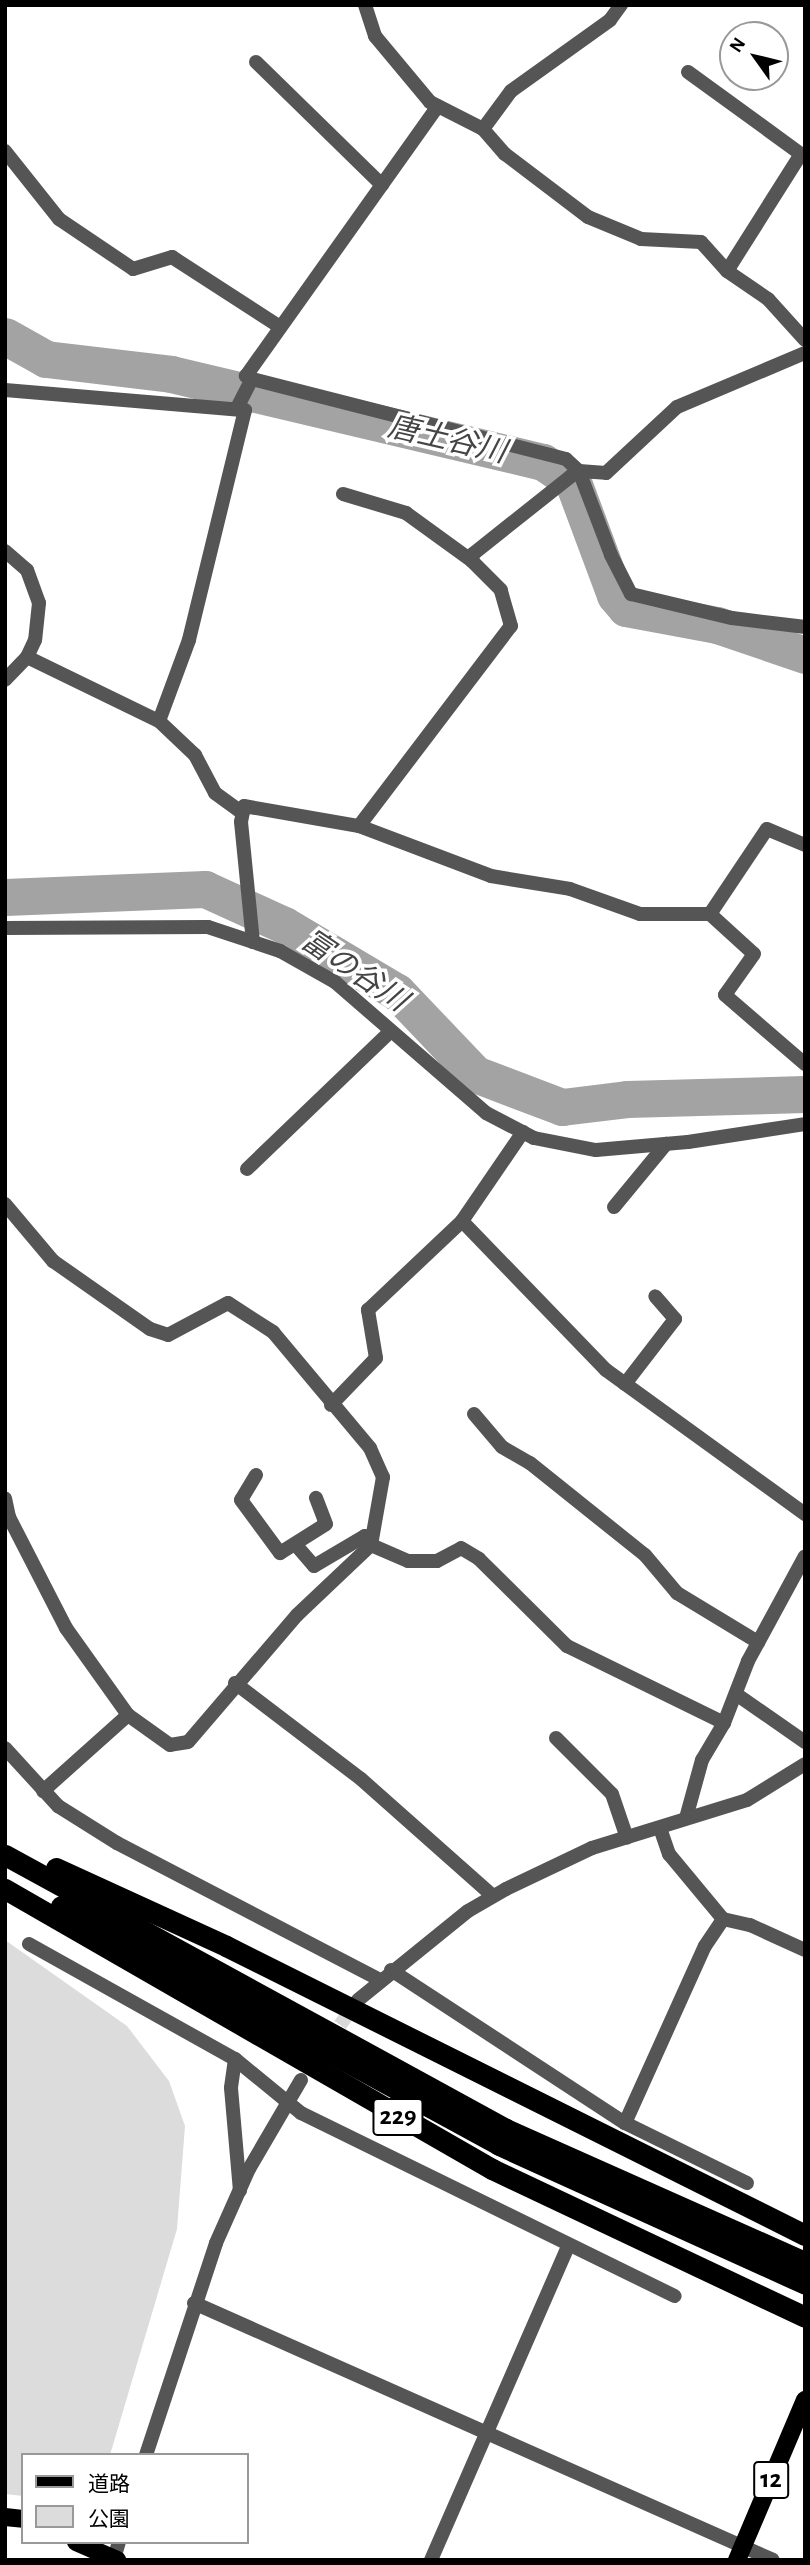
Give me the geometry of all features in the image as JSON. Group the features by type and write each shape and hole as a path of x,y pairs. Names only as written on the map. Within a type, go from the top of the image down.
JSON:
{"highway":[{"path":"5,1847 226,1946 805,2235"},
{"path":"5,1854 503,2137 805,2262"},
{"path":"5,1881 93,1921 503,2137 805,2284"},
{"name":"229","path":"5,1889 492,2169 805,2317"}],"main road":[{"name":"12","path":"740,2553 805,2400"},
{"path":"82,2544 115,2555"}],"street":[{"path":"365,5 374,36 438,106 483,128 505,154 588,216 641,239 701,242 727,271 768,299 805,340"},
{"path":"483,128 511,91 610,20 621,5"},
{"path":"256,62 382,185"},
{"path":"688,72 802,154 727,271"},
{"path":"249,383 246,376 438,106"},
{"path":"5,151 60,219 133,269 172,257 280,327"},
{"path":"472,561 473,554 558,485 575,474 606,473 677,407 805,353"},
{"path":"238,404 249,383"},
{"path":"249,383 566,459 631,594 732,618 805,627"},
{"path":"5,390 238,404 245,410 224,506 189,640 159,721"},
{"path":"343,494 406,513 472,561 501,590 511,626 359,826"},
{"path":"5,551 27,570 39,603 35,640 27,657 5,680"},
{"path":"27,657 159,721 195,755 215,793 243,813"},
{"path":"253,941 244,806 359,826 491,876 570,889 640,914 710,914 754,954 725,995 805,1064"},
{"path":"710,914 767,829 805,845"},
{"path":"5,928 208,927 280,951 335,982 389,1033 486,1113 523,1132 596,1150 666,1144 805,1124"},
{"path":"247,1169 389,1033"},
{"path":"331,1405 376,1358 368,1310 462,1221 523,1132"},
{"path":"614,1207 666,1144"},
{"path":"5,1204 53,1261 150,1329 168,1335 228,1303 273,1332 331,1405 370,1448 383,1477 371,1545 297,1615 187,1741 170,1745 128,1715 66,1628 9,1517 5,1498"},
{"path":"462,1221 545,1311 625,1384 805,1514"},
{"path":"625,1384 676,1320 656,1296"},
{"path":"474,1414 502,1447 530,1463 645,1555 677,1593 758,1642"},
{"path":"256,1475 241,1500 280,1553 326,1524 316,1498"},
{"path":"295,1544 314,1566 365,1536 371,1545 408,1561 437,1561 461,1548 479,1559 567,1646 724,1723"},
{"path":"686,1818 702,1760 724,1723 758,1642 805,1556"},
{"path":"235,1683 361,1779 493,1896"},
{"path":"736,1694 805,1742"},
{"path":"43,1791 128,1715"},
{"path":"556,1738 612,1794 627,1838"},
{"path":"5,1748 43,1791 117,1843 386,1975 625,2123 747,2183"},
{"path":"358,2000 386,1975 493,1896 592,1847 747,1800 805,1765"},
{"path":"660,1828 669,1854 723,1919 750,1926 805,1950"},
{"path":"625,2123 705,1946 723,1919"},
{"path":"29,1944 235,2059 286,2102 568,2247 676,2296"},
{"path":"235,2059 230,2088 240,2191"},
{"path":"147,2453 194,2302 240,2191 286,2102 301,2080"},
{"path":"431,2560 568,2247"},
{"path":"194,2302 488,2432 740,2553 773,2560"}],"green space":[{"path":"5,1940 127,2026 169,2081 185,2126 177,2229 111,2453 21,2453 21,2496 5,2494"}],"waterway":[{"name":"唐土谷川","path":"5,336 46,359 171,374 543,462 573,482 615,595 626,608 717,625 805,655"},
{"name":"富の谷川","path":"5,897 205,889 284,925 397,992 475,1074 562,1107 627,1099 805,1094"}],"tunnel":[{"path":"328,2042 355,2004"}]}
